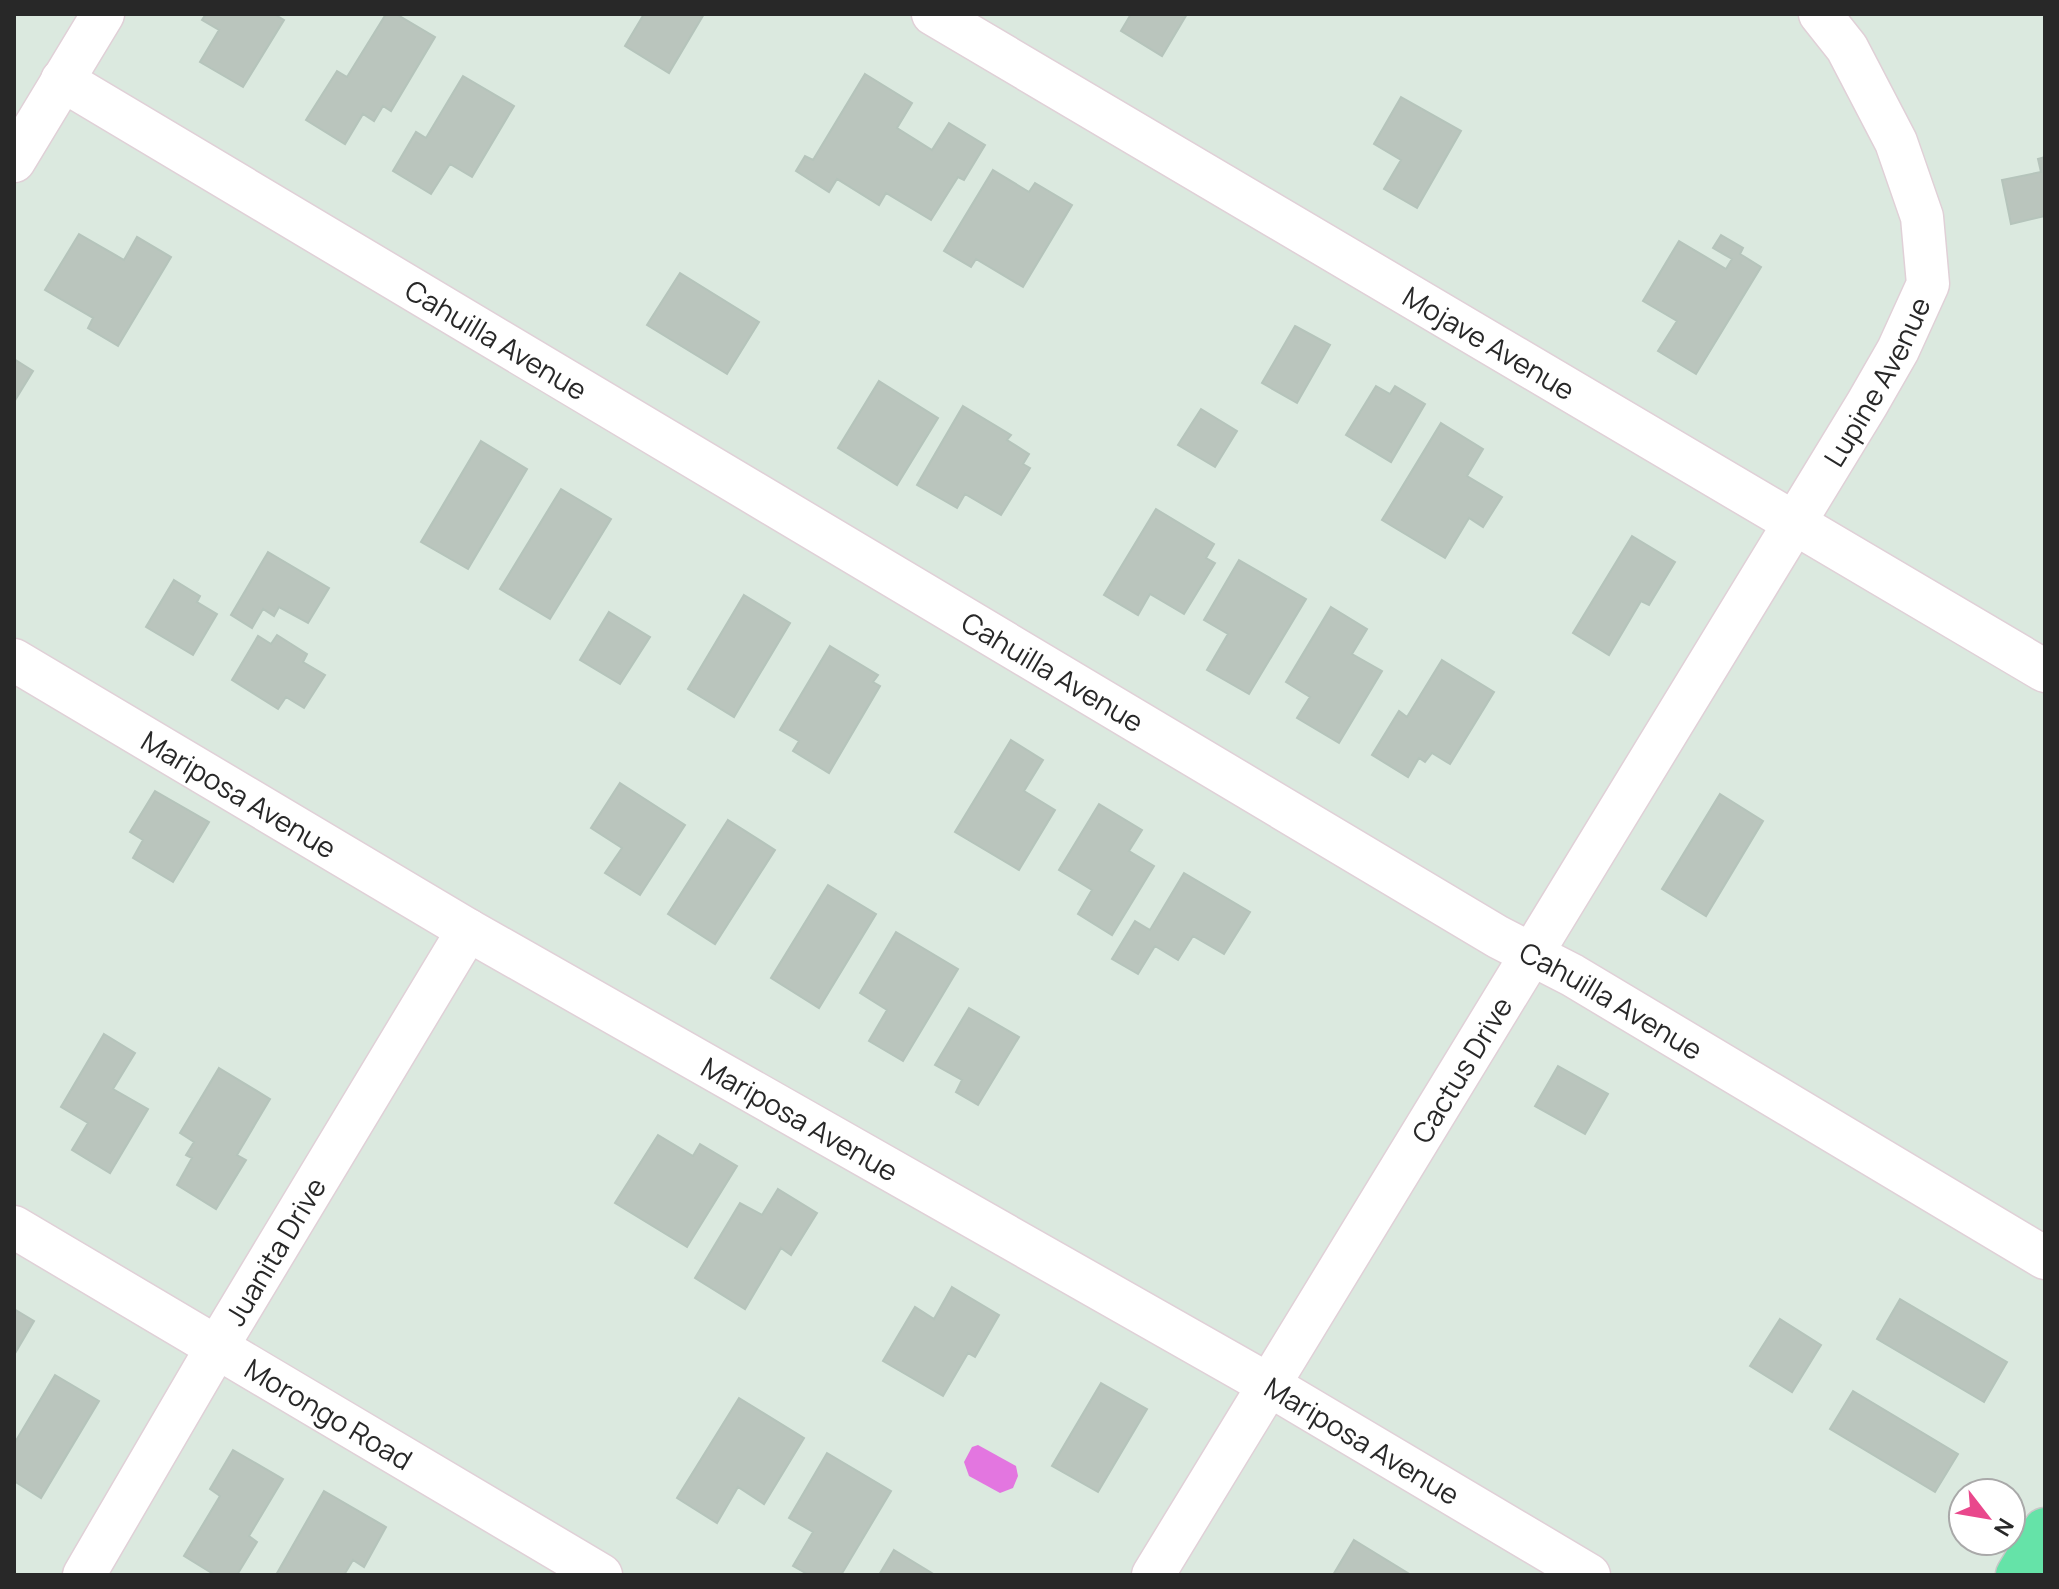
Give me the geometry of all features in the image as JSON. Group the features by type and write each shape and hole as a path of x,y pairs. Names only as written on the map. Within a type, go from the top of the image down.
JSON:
{"main road":[{"path":"2018,1575 2045,1530"}],"street":[{"path":"14,161 103,14"},
{"name":"Mojave Avenue","path":"933,14 2045,671"},
{"name":"Lupine Avenue","path":"1794,523 1898,350 1928,284 1922,217 1896,142 1847,48 1820,14"},
{"name":"Cahuilla Avenue","path":"62,80 1443,904 1586,983 2045,1258"},
{"name":"Cactus Drive","path":"1153,1575 1794,523"},
{"name":"Mariposa Avenue","path":"14,660 468,930 1269,1385 1589,1575"},
{"name":"Juanita Drive","path":"84,1575 468,930"},
{"name":"Morongo Road","path":"14,1227 601,1575"}],"shaded area":[{"path":"978,1445 1016,1466 1018,1476 1013,1488 1000,1493 969,1476 964,1462 972,1447"}],"building":[{"path":"206,14 274,14 284,20 243,87 200,62 219,30 202,20"},
{"path":"386,14 396,14 435,37 391,111 383,106 374,121 363,114 345,144 306,120 337,71 347,77"},
{"path":"644,14 704,14 669,73 625,46"},
{"path":"1131,14 1187,14 1162,56 1121,31"},
{"path":"865,74 912,103 897,128 932,150 949,123 985,145 964,180 958,177 931,220 886,193 879,205 837,179 829,192 796,171 805,156 813,160"},
{"path":"463,76 514,106 472,177 450,164 431,194 393,171 416,132 426,138"},
{"path":"1401,97 1461,131 1417,208 1384,189 1401,160 1374,144"},
{"path":"2045,157 2045,216 2011,224 2002,180 2041,172 2038,159"},
{"path":"993,170 1029,192 1035,183 1072,205 1023,287 976,259 971,267 944,251"},
{"path":"79,234 124,260 137,237 171,257 118,346 88,328 93,318 45,290"},
{"path":"1721,235 1743,248 1740,254 1761,267 1696,374 1658,351 1677,321 1643,301 1679,241 1726,269 1732,259 1713,248"},
{"path":"680,273 759,322 727,374 647,325"},
{"path":"1295,326 1330,345 1297,403 1262,383"},
{"path":"14,359 33,371 14,402"},
{"path":"879,381 938,418 897,485 838,448"},
{"path":"1376,386 1390,394 1395,386 1425,404 1391,462 1346,435"},
{"path":"963,406 1011,435 1007,440 1029,454 1023,464 1030,468 1001,515 965,494 957,508 917,485"},
{"path":"1201,409 1237,431 1215,467 1178,445"},
{"path":"1441,423 1483,449 1467,476 1502,497 1483,527 1469,518 1445,558 1382,520"},
{"path":"481,441 527,469 468,569 421,542"},
{"path":"561,489 611,519 550,619 500,589"},
{"path":"1156,509 1214,544 1206,558 1215,563 1184,614 1150,594 1138,615 1104,595"},
{"path":"1632,536 1675,562 1649,605 1641,601 1609,655 1573,633"},
{"path":"268,552 329,588 308,623 279,607 274,616 263,609 252,628 231,615"},
{"path":"1239,560 1306,599 1249,694 1207,670 1228,634 1204,620"},
{"path":"174,580 200,596 197,602 217,614 193,655 146,627"},
{"path":"744,595 790,623 734,717 688,689"},
{"path":"1331,607 1367,629 1352,654 1382,671 1339,743 1297,718 1310,697 1286,682"},
{"path":"609,612 650,637 620,684 580,660"},
{"path":"277,635 307,654 303,662 325,675 304,708 286,697 278,709 232,680 258,636 271,644"},
{"path":"830,646 878,675 873,682 880,686 829,773 793,751 799,741 780,730"},
{"path":"1442,660 1494,692 1450,764 1432,753 1425,762 1419,758 1408,777 1372,755 1399,711 1407,717"},
{"path":"1011,740 1043,760 1024,791 1055,810 1019,870 955,832"},
{"path":"620,783 685,825 640,895 605,873 622,848 591,828"},
{"path":"155,791 209,822 173,882 133,858 143,840 130,832"},
{"path":"1720,794 1763,821 1706,916 1662,889"},
{"path":"1099,804 1142,830 1129,851 1154,866 1112,935 1078,914 1092,890 1059,870"},
{"path":"728,820 775,850 715,944 668,914"},
{"path":"1184,873 1250,912 1224,954 1193,936 1178,960 1155,946 1138,974 1112,959 1135,921 1150,930"},
{"path":"828,885 876,914 819,1008 771,978"},
{"path":"896,932 958,969 903,1061 869,1041 887,1010 860,993"},
{"path":"969,1008 1019,1037 978,1105 956,1092 962,1080 935,1065"},
{"path":"104,1034 135,1053 113,1089 148,1109 110,1173 72,1150 88,1123 61,1107"},
{"path":"1558,1066 1608,1094 1585,1134 1535,1106"},
{"path":"219,1068 270,1099 237,1155 246,1160 216,1209 177,1185 192,1158 186,1155 194,1142 180,1133"},
{"path":"658,1135 693,1156 700,1144 737,1166 687,1247 615,1203"},
{"path":"778,1189 817,1213 791,1255 781,1248 745,1309 695,1278 740,1203 762,1215"},
{"path":"952,1287 999,1315 975,1357 968,1353 943,1396 883,1361 915,1307 934,1319"},
{"path":"1900,1299 2007,1362 1984,1402 1877,1339"},
{"path":"14,1309 34,1321 14,1355"},
{"path":"1780,1319 1821,1345 1792,1392 1750,1366"},
{"path":"55,1375 99,1401 41,1498 14,1481 14,1444"},
{"path":"1101,1383 1147,1409 1098,1492 1052,1466"},
{"path":"1853,1391 1958,1454 1935,1492 1830,1429"},
{"path":"739,1398 804,1438 764,1504 738,1487 717,1523 677,1498"},
{"path":"233,1450 283,1479 249,1536 257,1542 237,1575 215,1575 184,1556 220,1496 210,1489"},
{"path":"827,1453 891,1491 841,1575 809,1575 793,1566 813,1532 789,1518"},
{"path":"324,1491 386,1527 364,1567 353,1560 344,1575 276,1575"},
{"path":"1354,1540 1411,1575 1333,1575"},
{"path":"894,1550 935,1575 879,1575"}]}
